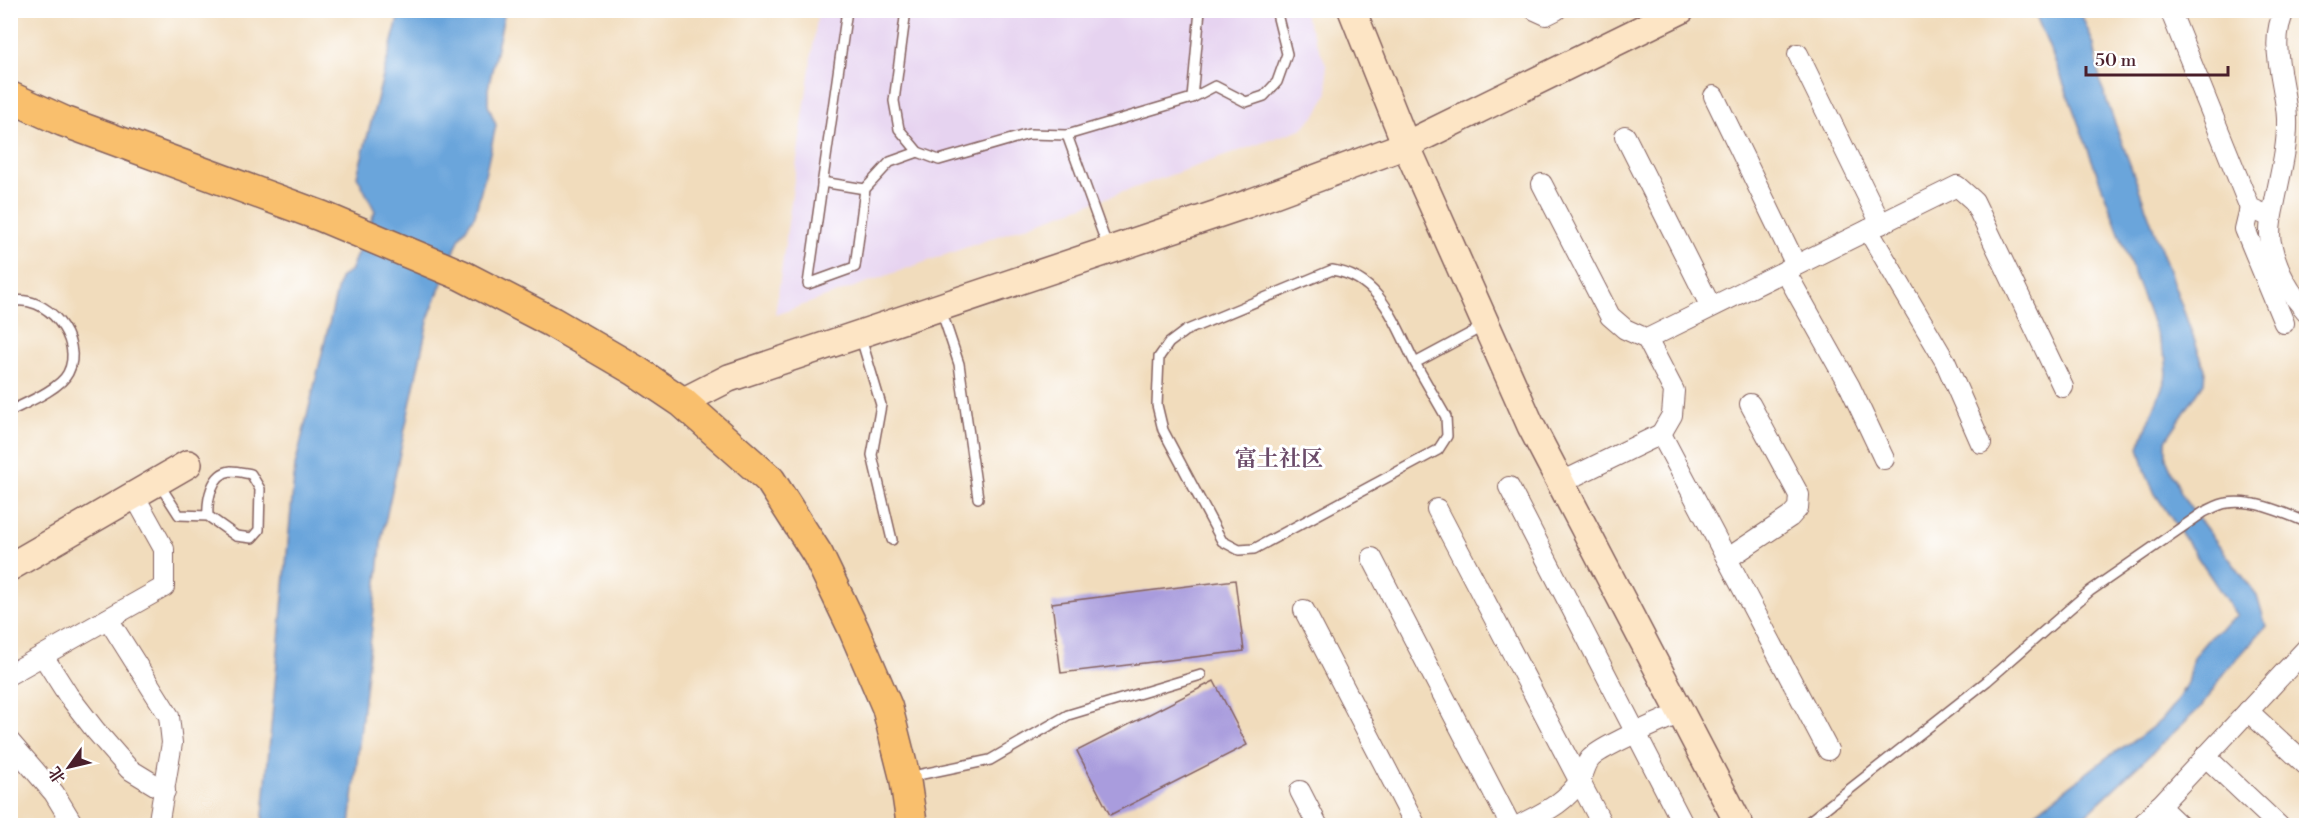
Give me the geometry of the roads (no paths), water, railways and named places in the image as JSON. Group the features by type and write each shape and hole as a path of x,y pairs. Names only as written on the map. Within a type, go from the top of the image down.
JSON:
{"main road":[{"path":"1352,10 1406,145 1531,426 1740,825"},
{"path":"682,402 729,378 1247,204 1406,145 1681,10"},
{"path":"10,97 63,120 321,216 461,275 552,322 636,371 682,402 770,480 818,555 887,707 905,778 912,825"},
{"path":"10,567 188,465"}],"street":[{"path":"1535,10 1546,15 1556,10"},
{"path":"2170,10 2250,208 2245,229 2284,323"},
{"path":"2270,10 2279,34"},
{"path":"2285,10 2281,17 2277,47 2287,121 2283,160 2271,217 2270,240 2281,274 2296,301 2307,311"},
{"path":"1798,54 1875,227 1945,361 1981,443"},
{"path":"1714,96 1791,268 1884,459"},
{"path":"1625,136 1711,307"},
{"path":"1542,184 1610,316 1625,329 1647,339 1674,391 1672,415 1661,434 1560,483"},
{"path":"1647,339 1958,186 1974,201 2063,387"},
{"path":"2250,208 2271,217"},
{"path":"1727,559 1790,517 1798,508 1799,495 1750,404"},
{"path":"1661,434 1828,750"},
{"path":"1509,487 1684,825"},
{"path":"10,674 164,587 164,549 134,495"},
{"path":"1437,509 1604,825"},
{"path":"1372,558 1511,825"},
{"path":"1304,610 1416,825"},
{"path":"108,619 169,716 172,742 158,825"},
{"path":"43,656 68,695 129,769 165,791"},
{"path":"2140,825 2248,711 2303,660"},
{"path":"2248,711 2307,765"},
{"path":"1518,825 1569,796 1580,781 1590,759 1607,747 1680,713"},
{"path":"10,742 54,793 74,825"},
{"path":"2205,756 2279,825"},
{"path":"1300,791 1318,825"},
{"path":"2159,806 2180,825"}],"lane":[{"path":"847,10 808,284 855,267 865,189 890,162 918,152"},
{"path":"906,10 894,101 899,129 918,152 939,160 1029,134 1067,135 1192,98 1215,86 1246,102 1264,96 1277,82 1287,54 1276,10"},
{"path":"1192,98 1200,10"},
{"path":"1067,135 1109,250"},
{"path":"822,182 865,189"},
{"path":"1332,270 1349,272 1369,284 1386,305 1415,363 1446,417 1447,436 1437,450 1254,549 1239,550 1222,541 1163,430 1157,405 1160,357 1169,343 1185,331 1332,270"},
{"path":"10,302 32,301 49,312 61,324 69,338 73,359 67,375 59,382 10,411"},
{"path":"940,308 959,364 978,498"},
{"path":"1415,363 1486,325"},
{"path":"860,335 881,405 872,455 892,540"},
{"path":"157,482 179,515 208,516 236,536 252,538 259,530 260,489 251,474 229,471 218,478 207,500 208,516"},
{"path":"1803,825 1987,681 2090,591 2204,512 2225,503 2245,502 2307,522"},
{"path":"905,778 990,760 1068,715 1201,675"}],"water":[{"path":"400,11 505,11 488,89 488,105 496,125 475,215 460,237 429,316 382,537 350,825 262,826 295,466 340,278 350,271 375,211 357,176"},
{"path":"2034,11 2080,11 2094,45 2101,85 2205,369 2204,383 2166,440 2166,458 2184,499 2257,595 2266,626 2226,671 2202,706 2075,825 2018,826 2110,755 2160,721 2176,702 2187,683 2193,657 2210,637 2237,616 2155,494 2145,470 2139,447 2167,375 2166,360 2059,71"}],"district":[{"name":"富土社区","path":"1279,459"}]}
